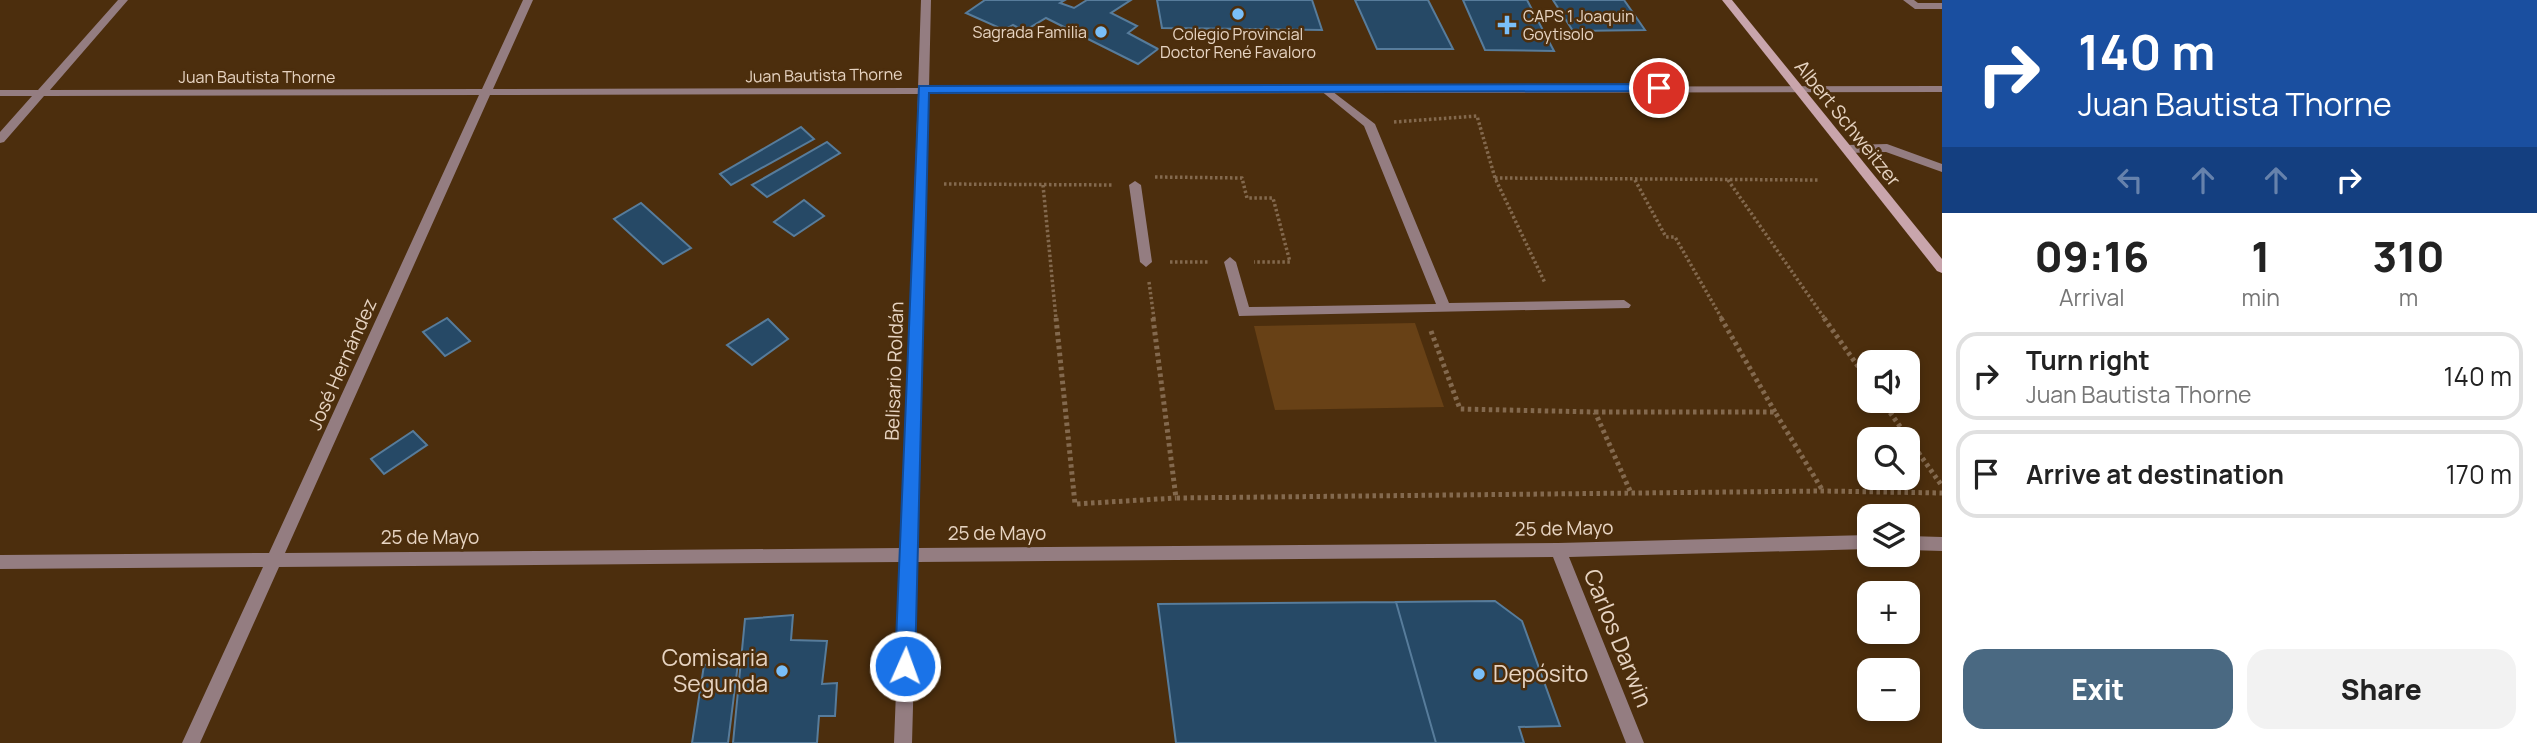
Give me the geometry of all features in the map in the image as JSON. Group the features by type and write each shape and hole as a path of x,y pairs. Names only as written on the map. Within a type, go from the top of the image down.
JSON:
{"main road":[{"name":"Albert Schweitzer","path":"1727,0 1942,268"}],"street":[{"path":"0,139 123,0"},
{"name":"José Hernández","path":"191,743 528,0"},
{"name":"Belisario Roldán","path":"903,743 926,0"},
{"path":"1908,0 1915,6 1942,6"},
{"path":"1324,88 1369,124 1444,308"},
{"name":"Juan Bautista Thorne","path":"0,93 1324,88 1942,89"},
{"path":"1847,149 1887,148 1909,153 1942,168"},
{"path":"1135,184 1146,262"},
{"path":"1230,262 1244,312 1624,305"},
{"name":"25 de Mayo","path":"0,562 1558,550 1857,541"},
{"path":"1920,543 1942,544"},
{"name":"Carlos Darwin","path":"1558,550 1635,743"}],"path":[{"path":"1369,124 1477,116 1495,178 1556,306"},
{"path":"1495,178 1819,180"},
{"path":"1634,179 1666,237 1675,237 1824,491"},
{"path":"1728,180 1857,365"},
{"path":"1043,185 1075,504 1176,498 1824,491 1942,493"},
{"path":"1146,262 1176,498"},
{"path":"1423,309 1460,409 1595,412 1775,411"},
{"path":"1595,412 1631,493"},
{"path":"1890,413 1942,486"}],"shaded area":[{"path":"1415,323 1444,407 1275,410 1254,326"}],"building":[{"name":"Sagrada Familia","path":"985,0 1065,0 1060,3 1074,8 1087,0 1131,0 1111,13 1137,26 1128,33 1158,49 1138,64 1046,18 1024,31 1013,25 1004,30 966,13"},
{"name":"Colegio Provincial Doctor René Favaloro","path":"1157,0 1312,0 1322,30 1162,28"},
{"path":"1355,0 1428,0 1453,49 1377,49"},
{"name":"CAPS 1 Joaquin Goytisolo","path":"1463,0 1527,0 1554,51 1485,50"},
{"path":"1553,0 1624,0 1645,30 1573,31"},
{"path":"801,127 814,139 731,185 720,174"},
{"path":"827,142 840,153 767,197 752,185"},
{"path":"804,200 824,216 794,236 774,222"},
{"path":"641,203 691,248 663,264 614,219"},
{"path":"447,318 470,341 445,356 423,332"},
{"path":"768,319 788,339 752,365 727,345"},
{"path":"413,431 427,445 384,474 371,459"},
{"name":"Depósito","path":"1495,601 1522,621 1560,726 1519,727 1524,743 1436,743 1396,602"},
{"path":"1396,602 1436,743 1176,743 1158,604"},
{"name":"Comisaria Segunda","path":"793,615 791,640 827,641 822,684 837,683 835,716 819,716 817,743 733,743 745,619"},
{"path":"738,663 728,743 692,743 704,665"}],"place":[{"name":"Colegio Provincial Doctor René Favaloro","path":"1238,14"},
{"name":"CAPS 1 Joaquin Goytisolo","path":"1507,25"},
{"name":"Sagrada Familia","path":"1101,32"},
{"name":"Comisaria Segunda","path":"782,671"},
{"name":"Depósito","path":"1479,674"}],"route":[{"path":"905,666 923,89 1659,88"}]}
